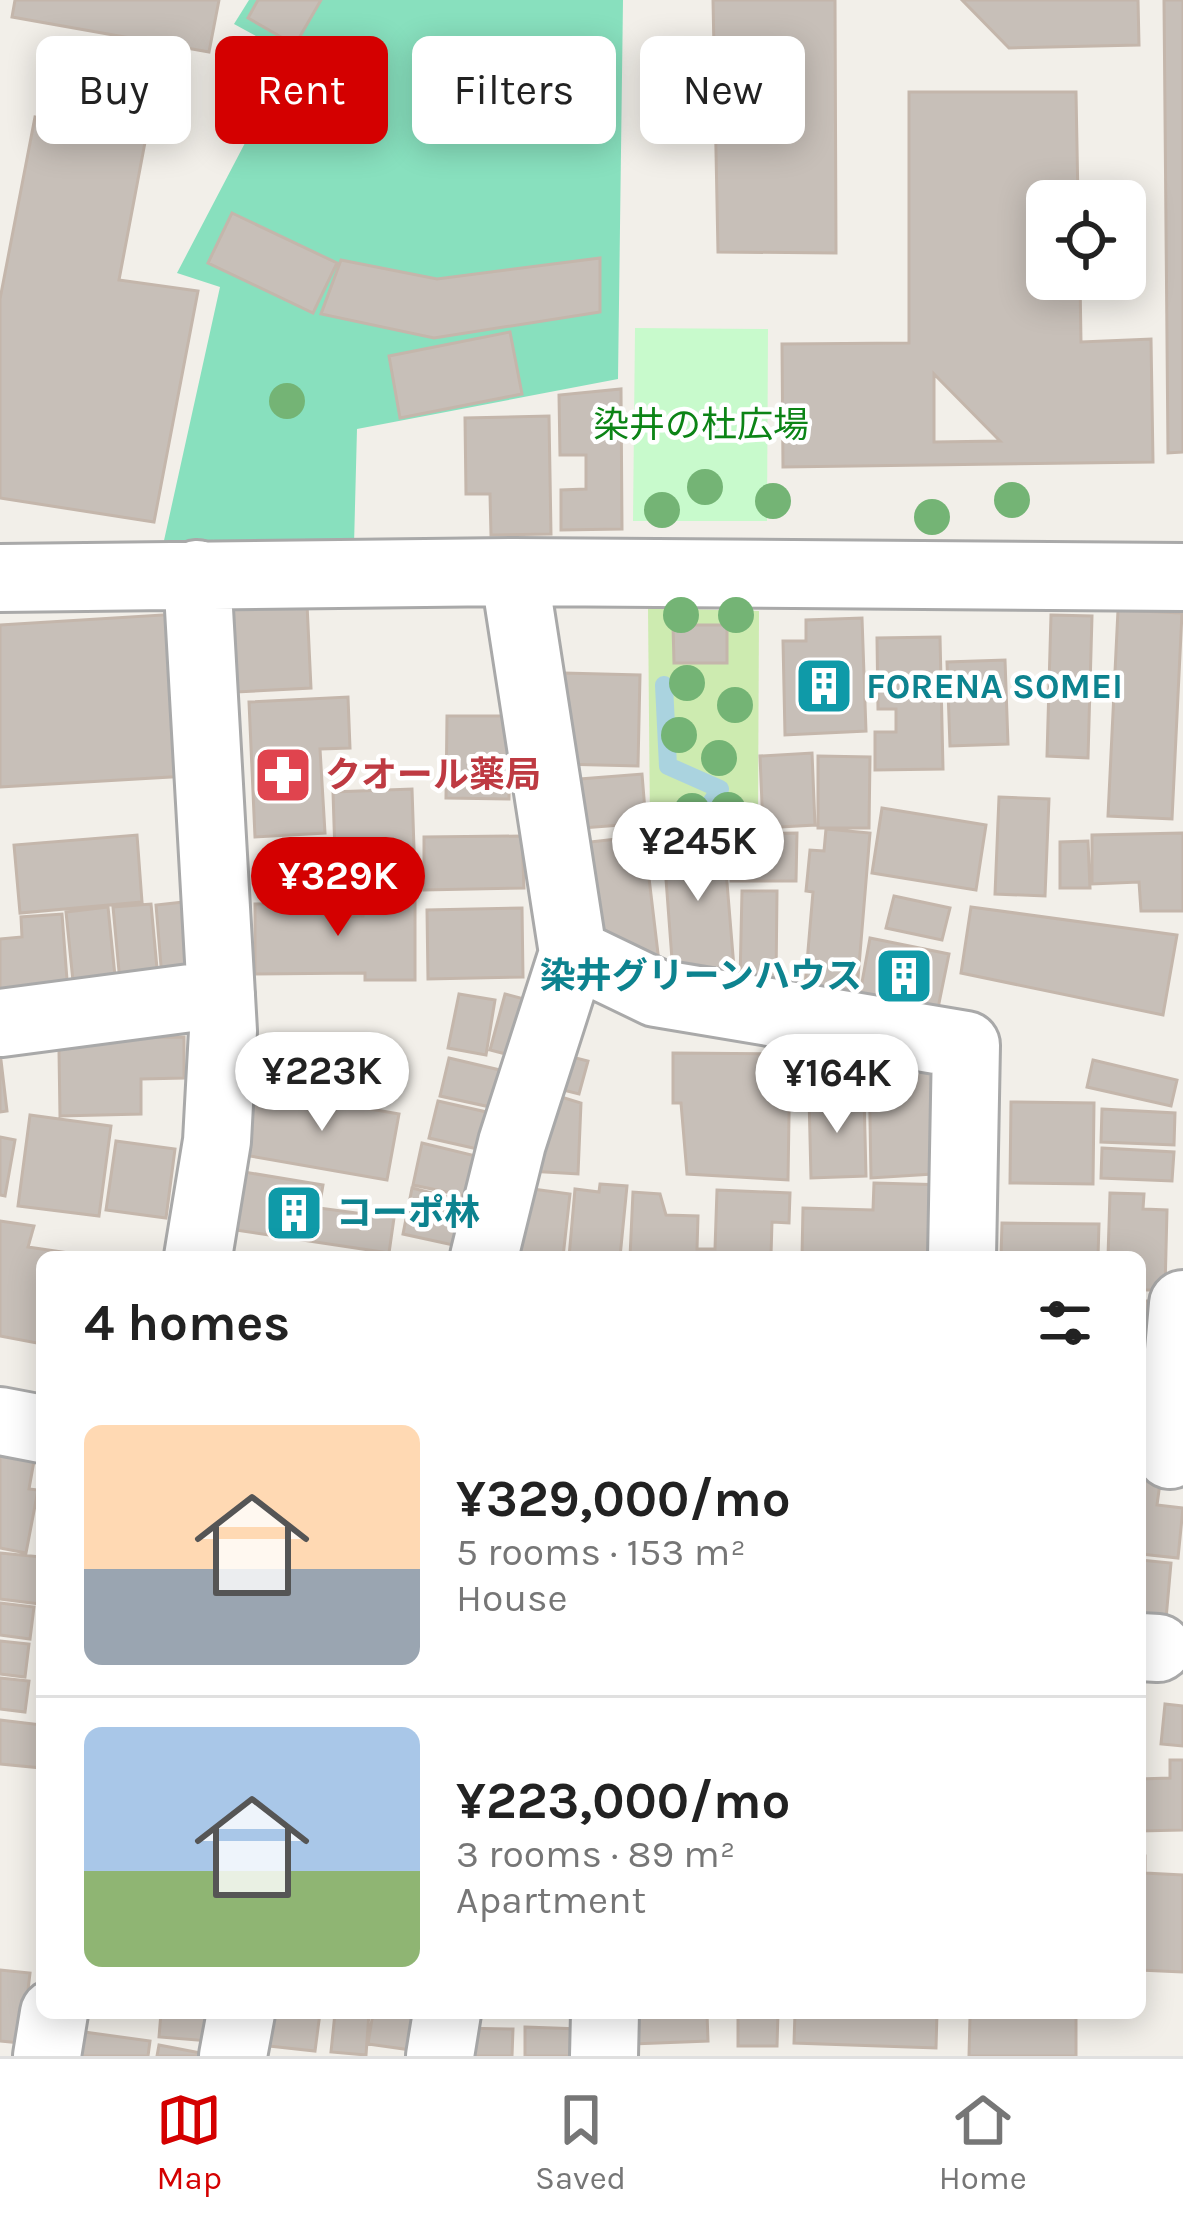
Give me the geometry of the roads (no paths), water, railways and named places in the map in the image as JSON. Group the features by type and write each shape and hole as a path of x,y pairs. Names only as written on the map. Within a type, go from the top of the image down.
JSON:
{"street":[{"path":"485,1251 512,1142 573,953 514,572"},
{"path":"0,578 514,572 1183,577"},
{"path":"196,574 221,994 217,1141 199,1251"},
{"path":"573,953 656,993 966,1046 962,1251"},
{"path":"1,1023 221,994"},
{"path":"1164,1455 1183,1304"},
{"path":"0,1421 36,1429"},
{"path":"47,2056 52,2019"},
{"path":"233,2056 241,2019"},
{"path":"440,2056 446,2019"},
{"path":"604,2056 605,2019"}],"waterway":[{"path":"664,685 668,766 720,789 709,806"}],"place":[{"name":"FORENA SOMEI","path":"824,686"},
{"name":"クオール薬局","path":"283,775"},
{"name":"染井グリーンハウス","path":"904,976"},
{"name":"コーポ林","path":"294,1213"}],"park label":[{"name":"染井の杜広場","path":"701,425"}]}
